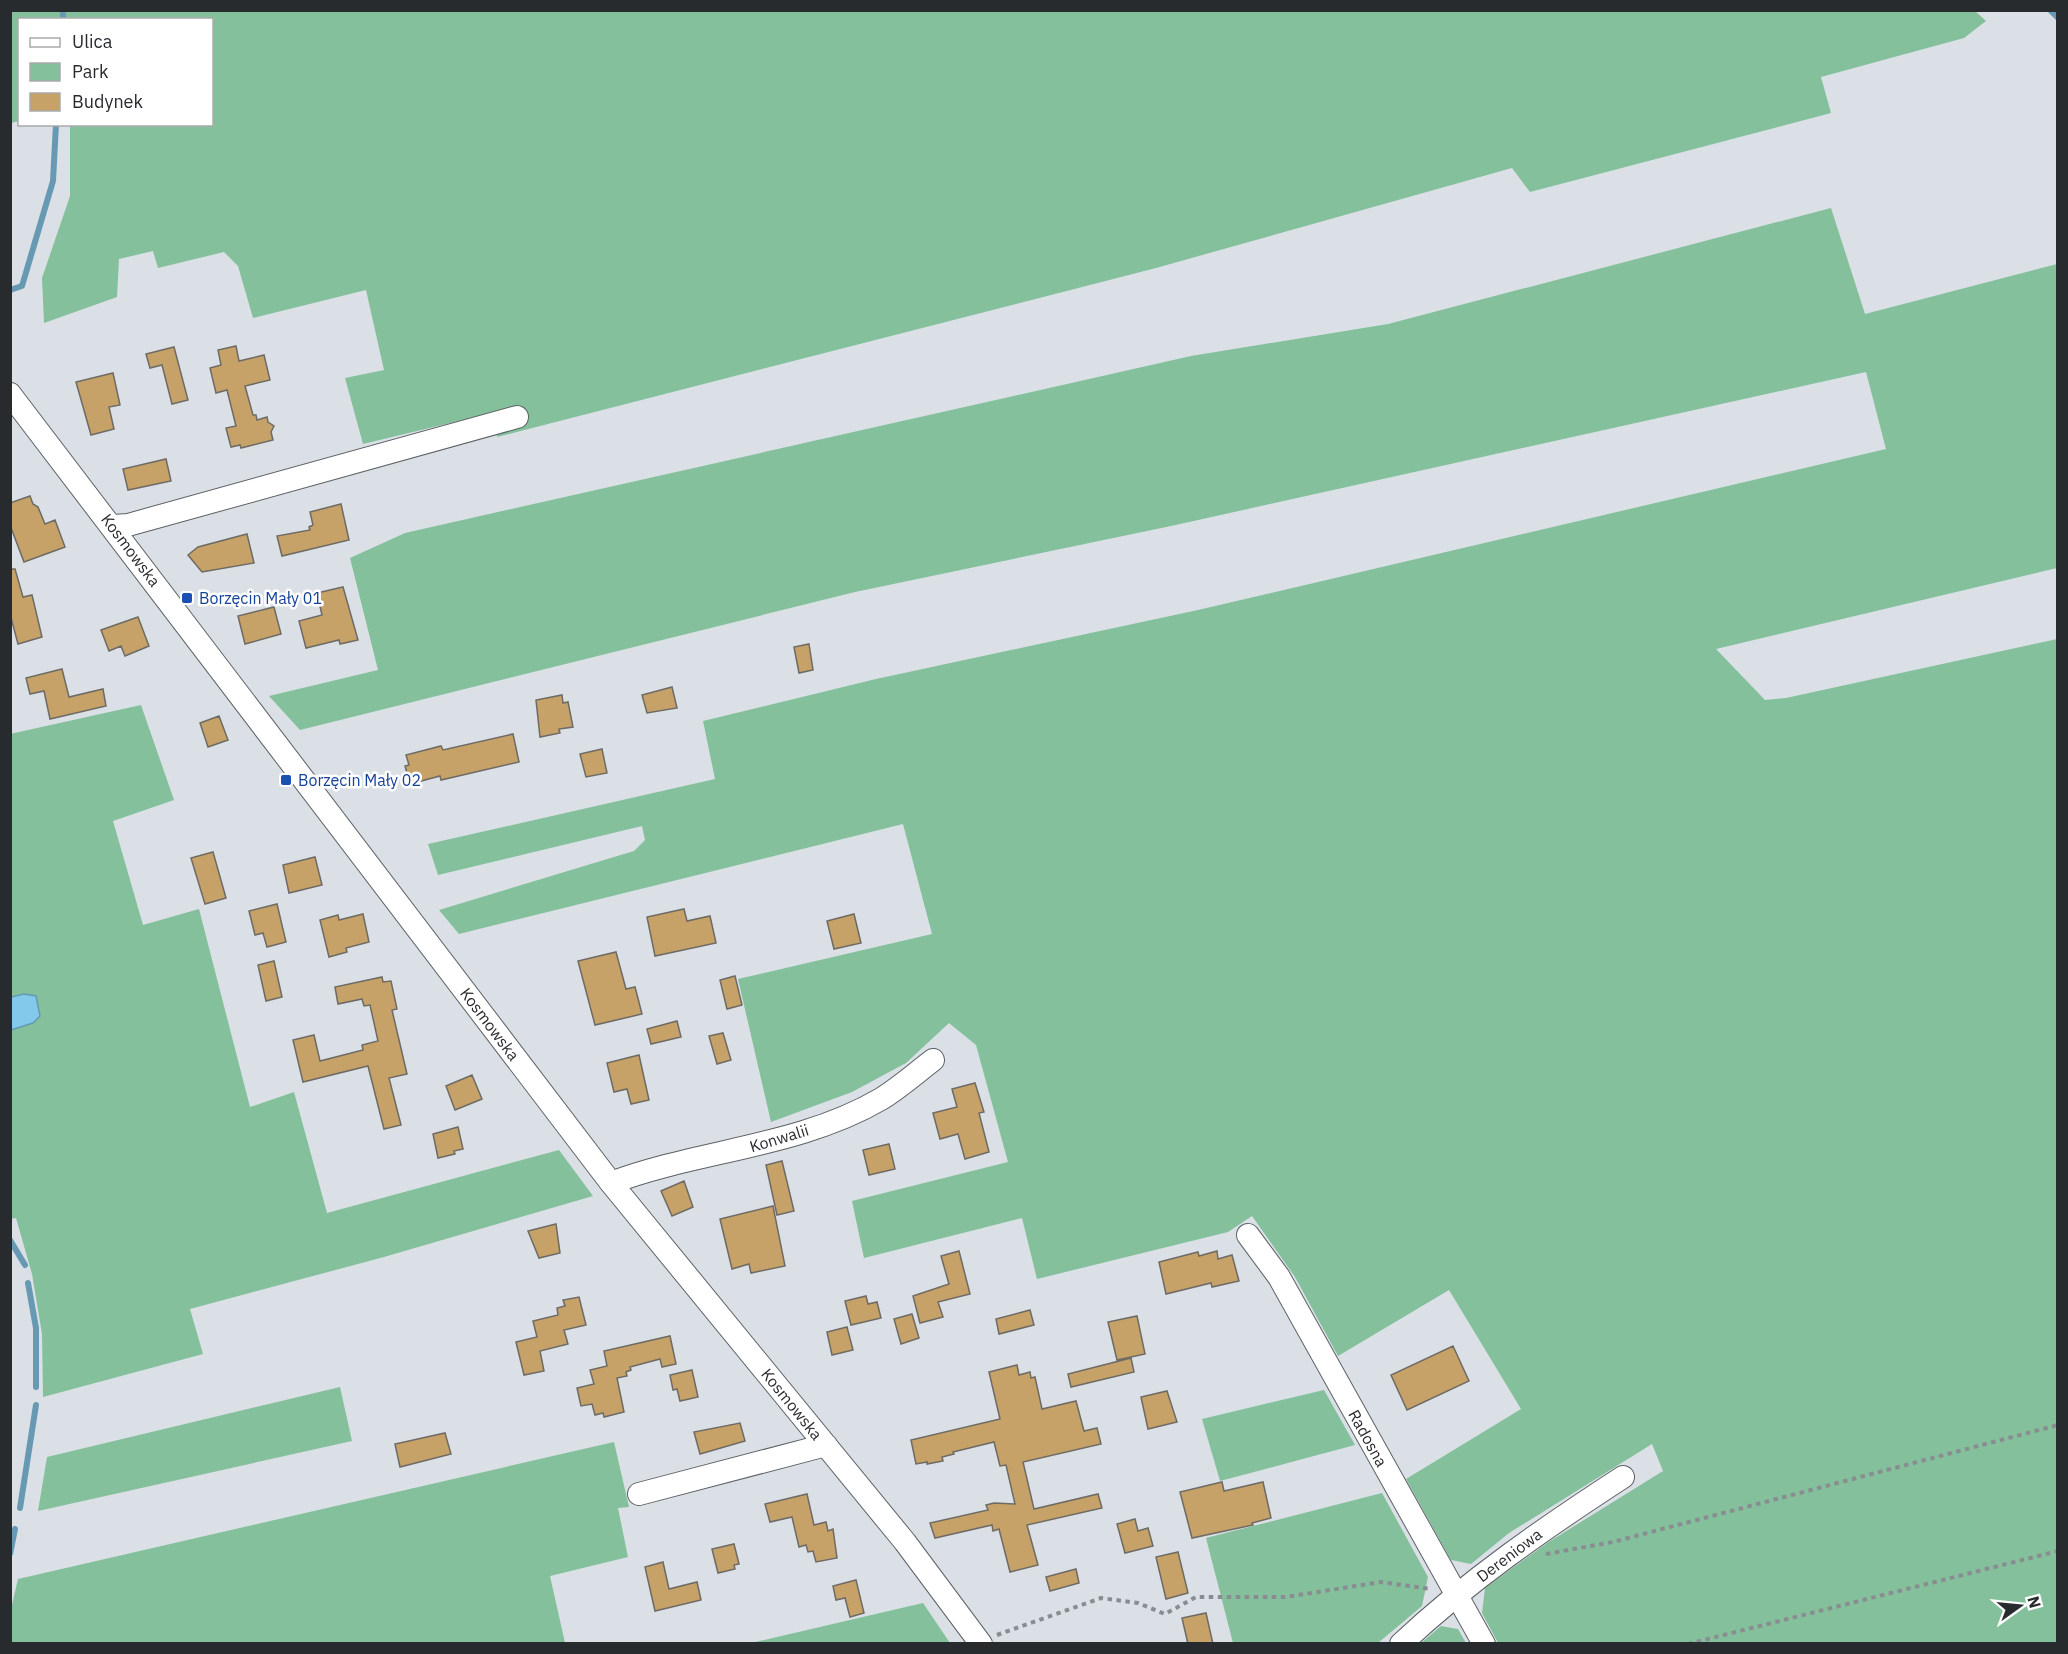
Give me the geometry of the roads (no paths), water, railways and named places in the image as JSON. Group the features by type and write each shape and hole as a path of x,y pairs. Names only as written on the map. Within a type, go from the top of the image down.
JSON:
{"street":[{"name":"Kosmowska","path":"10,394 113,526 611,1183 905,1542 980,1643"},
{"path":"113,526 128,525 518,417"},
{"name":"Konwalii","path":"611,1183 759,1144 837,1119 881,1098 933,1060"},
{"name":"Radosna","path":"1248,1235 1279,1277 1484,1644"},
{"path":"639,1494 826,1445"},
{"name":"Dereniowa","path":"1401,1644 1456,1594 1555,1521 1623,1477"}],"water":[{"path":"24,994 36,996 40,1016 33,1023 11,1030 11,997"}],"waterway":[{"path":"63,10 63,18"},
{"path":"2050,10 2058,18"},
{"path":"10,290 22,286 53,181 56,126"},
{"path":"10,1240 25,1265"},
{"path":"28,1283 36,1328 36,1387"},
{"path":"20,1508 36,1405"},
{"path":"10,1554 15,1529"}],"place":[{"name":"Borzęcin Mały 01","path":"187,598"},
{"name":"Borzęcin Mały 02","path":"286,780"}]}
